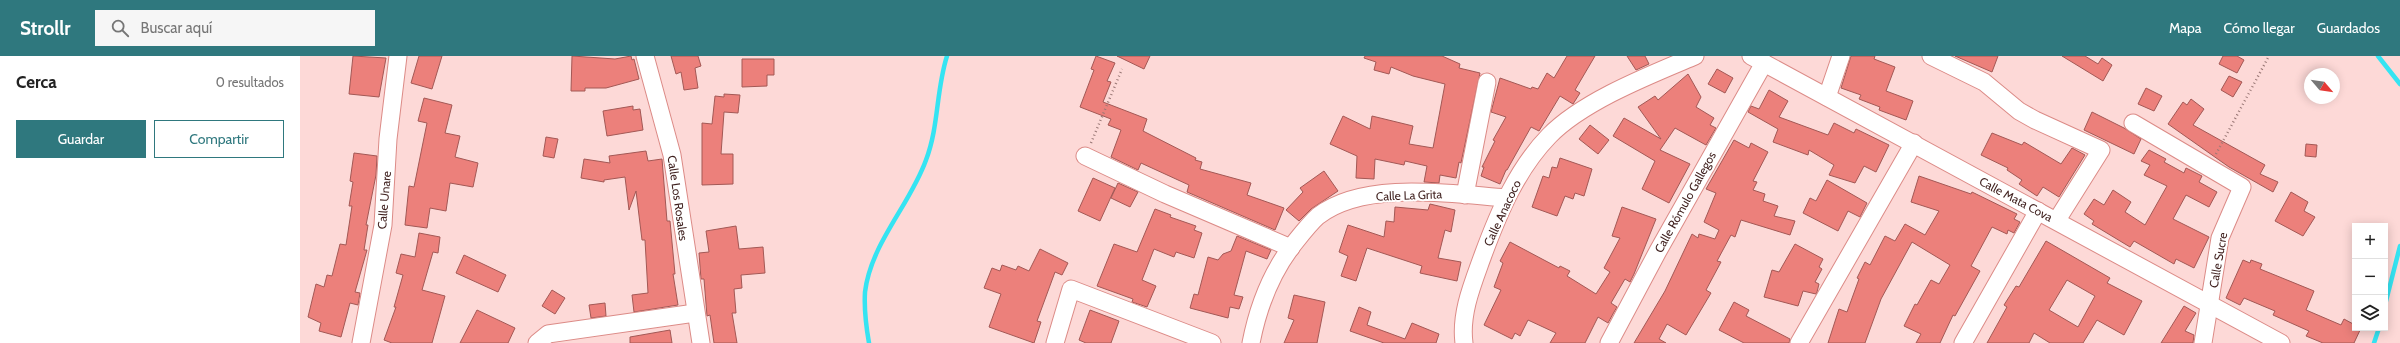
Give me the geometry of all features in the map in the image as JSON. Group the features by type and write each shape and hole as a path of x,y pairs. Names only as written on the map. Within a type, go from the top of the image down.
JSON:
{"street":[{"name":"Calle Unare","path":"361,343 383,225 388,139 398,56"},
{"name":"Calle Los Rosales","path":"645,56 672,155 695,313 701,343"},
{"name":"Calle Anacoco","path":"1464,343 1463,327 1471,287 1506,198 1536,152 1549,136 1568,121 1618,91 1695,56"},
{"path":"1827,96 1841,56"},
{"path":"1931,56 1984,82 2019,111 2035,120 2101,150 2057,220"},
{"name":"Calle Mata Cova","path":"1758,59 2281,343"},
{"name":"Calle Rómulo Gallegos","path":"1609,343 1758,59"},
{"path":"1465,195 1487,82"},
{"name":"Calle Sucre","path":"2133,123 2242,187 2220,238 2203,343"},
{"path":"1799,343 1914,143"},
{"path":"1085,156 1165,194 1291,248"},
{"name":"Calle La Grita","path":"1251,343 1272,276 1291,248 1318,216 1357,198 1397,193 1506,198"},
{"path":"1963,343 2038,211"},
{"path":"1055,343 1071,289 1212,343"},
{"path":"537,343 548,334 695,313"}],"path":[{"path":"2209,168 2269,56"},
{"path":"1085,156 1122,69"}],"building":[{"path":"353,56 386,58 379,97 349,94"},
{"path":"419,56 442,56 432,89 411,83"},
{"path":"572,56 615,59 631,56 632,60 634,59 639,79 606,88 585,88 585,91 571,91"},
{"path":"671,56 698,56 701,66 695,68 698,88 684,90 681,72 676,74"},
{"path":"1096,56 1115,63 1107,81 1111,82 1103,102 1147,119 1143,131 1196,158 1195,160 1202,162 1200,169 1251,183 1247,195 1284,208 1275,230 1187,192 1189,185 1141,163 1138,170 1111,157 1121,130 1108,125 1111,119 1080,107 1094,70 1091,69"},
{"path":"1117,56 1150,56 1144,69"},
{"path":"1365,56 1442,56 1460,64 1459,68 1480,73 1461,163 1459,162 1456,178 1440,175 1439,183 1424,182 1427,166 1405,161 1404,165 1375,159 1374,179 1356,178 1357,156 1330,144 1343,116 1370,129 1372,116 1413,126 1409,144 1433,148 1445,84 1413,76 1391,67 1389,74 1374,70 1376,62 1364,58"},
{"path":"1567,56 1595,56 1575,90 1580,93 1573,104 1560,96 1539,131 1531,127 1506,170 1500,184 1481,176 1484,167 1482,167 1495,141 1493,140 1506,117 1491,112 1500,78 1531,89 1532,87 1538,89 1547,73 1554,78"},
{"path":"1627,56 1645,56 1649,64 1636,70"},
{"path":"1851,56 1875,56 1874,59 1895,67 1886,91 1913,101 1906,120 1879,110 1880,107 1859,99 1861,95 1841,88"},
{"path":"1955,56 1998,56 1992,72"},
{"path":"2062,56 2085,56 2098,64 2102,58 2112,65 2103,81"},
{"path":"2223,56 2237,56 2244,60 2237,73 2219,64"},
{"path":"742,59 774,59 774,75 767,75 767,86 742,87"},
{"path":"1717,69 1733,78 1725,93 1708,84"},
{"path":"1688,74 1701,97 1696,107 1714,118 1710,125 1716,128 1706,145 1675,128 1660,150 1690,164 1669,203 1642,189 1655,161 1613,136 1624,118 1661,139 1638,107 1655,96 1658,100"},
{"path":"2229,76 2242,82 2233,97 2221,90"},
{"path":"2146,88 2162,96 2154,111 2138,104"},
{"path":"1769,90 1788,101 1779,117 1828,135 1834,123 1854,133 1856,129 1889,145 1876,172 1864,166 1855,183 1829,175 1834,165 1809,150 1808,155 1773,142 1778,129 1748,112 1751,106 1759,109"},
{"path":"724,94 740,95 738,113 724,112 721,154 733,154 733,184 702,185 702,123 712,124 715,96 724,97"},
{"path":"424,98 452,105 445,133 460,136 455,157 478,163 473,187 450,183 446,211 430,208 427,228 405,225 409,186 414,187 427,123 418,121"},
{"path":"2191,99 2204,109 2193,125 2265,165 2260,174 2278,182 2273,192 2229,167 2168,124 2183,102 2187,105"},
{"path":"633,106 633,110 640,109 643,130 607,136 603,111"},
{"path":"2092,112 2124,128 2141,139 2134,154 2084,130"},
{"path":"1590,125 1609,140 1598,154 1579,139"},
{"path":"1992,133 2022,145 2024,142 2061,164 2072,148 2085,155 2059,197 2043,187 2037,196 2019,184 2022,180 2007,170 2008,168 1981,155"},
{"path":"546,137 558,139 554,158 543,156"},
{"path":"1734,140 1749,148 1751,143 1768,152 1753,181 1757,182 1753,190 1765,194 1763,201 1778,206 1774,216 1795,221 1790,235 1741,220 1735,237 1731,235 1717,261 1721,262 1706,290 1711,293 1686,335 1667,324 1659,339 1666,343 1634,343 1665,291 1692,234 1698,238 1699,234 1715,239 1719,230 1704,222 1716,193 1706,189"},
{"path":"2306,144 2317,145 2316,157 2305,156"},
{"path":"2149,150 2166,159 2164,162 2184,173 2186,168 2202,176 2199,182 2217,192 2209,207 2186,195 2173,219 2209,237 2194,268 2176,259 2174,264 2134,241 2130,247 2092,224 2094,221 2084,214 2094,199 2104,205 2113,190 2131,202 2125,212 2145,225 2167,186 2144,175 2150,165 2141,161"},
{"path":"646,151 648,161 662,159 667,221 670,221 675,274 673,274 678,305 634,312 632,295 648,293 645,240 642,240 636,191 629,210 625,177 604,180 604,182 581,178 584,159 610,163 609,156"},
{"path":"354,153 377,156 376,175 366,225 368,225 364,250 367,250 355,292 360,293 358,305 350,303 341,337 319,331 321,323 308,317 316,284 324,287 327,275 332,276 340,244 346,245 352,206 349,206 353,182 350,181"},
{"path":"1560,158 1592,169 1584,196 1575,193 1573,199 1565,196 1557,216 1532,207 1543,176 1549,178 1552,167 1557,168"},
{"path":"1324,171 1338,191 1311,209 1299,221 1286,210 1303,192 1300,188"},
{"path":"1919,176 1971,194 1972,192 2017,214 2014,219 2020,222 2014,233 2008,230 2007,234 1992,227 1971,266 1980,271 1955,316 1953,315 1940,343 1916,343 1921,334 1904,326 1915,304 1917,305 1931,280 1939,284 1950,265 1912,242 1881,299 1865,343 1828,343 1839,309 1847,312 1859,279 1857,278 1865,262 1870,265 1885,236 1895,241 1905,224 1925,235 1939,211 1911,202"},
{"path":"1093,178 1115,188 1100,221 1078,211"},
{"path":"1827,180 1867,203 1860,217 1848,211 1838,231 1803,213 1810,198 1816,201"},
{"path":"1118,183 1138,192 1130,207 1111,198"},
{"path":"2291,192 2308,202 2304,211 2315,217 2303,236 2275,221"},
{"path":"1430,204 1455,210 1451,232 1445,230 1438,258 1461,262 1457,281 1420,273 1422,266 1367,248 1356,281 1341,276 1348,256 1339,252 1348,225 1384,237 1386,221 1394,222 1395,207 1428,210"},
{"path":"1622,207 1656,219 1630,282 1625,279 1611,303 1617,307 1608,323 1598,317 1585,343 1550,343 1556,333 1528,320 1520,336 1515,333 1512,339 1484,325 1501,290 1494,287 1503,263 1500,261 1510,242 1559,268 1560,266 1570,271 1567,276 1596,294 1610,272 1604,268 1620,238 1612,236"},
{"path":"1155,209 1171,215 1170,217 1196,226 1194,230 1202,233 1194,258 1176,252 1174,257 1154,249 1142,280 1156,286 1147,307 1132,302 1133,299 1097,286 1114,244 1137,252"},
{"path":"736,226 739,249 763,247 765,273 741,275 742,288 734,289 736,313 732,313 737,343 714,343 710,315 707,316 704,279 701,279 699,253 709,252 706,231"},
{"path":"419,233 440,237 438,253 433,252 422,290 445,296 432,343 392,343 384,340 396,307 394,307 403,275 396,273 401,254 415,257"},
{"path":"1237,236 1271,250 1267,259 1246,251 1234,295 1243,297 1239,309 1230,307 1228,318 1190,308 1194,294 1198,295 1208,257 1218,260 1223,254 1231,251"},
{"path":"2046,241 2110,278 2107,283 2142,301 2124,335 2097,320 2083,343 2050,343 2034,333 2029,343 1987,343 2007,307 2004,305 2016,286 2019,287","holes":["2067,280 2095,296 2078,327 2049,310"]},
{"path":"1795,244 1823,259 1819,267 1822,269 1815,282 1819,284 1816,294 1803,291 1798,306 1764,297 1772,270 1779,272"},
{"path":"1040,249 1068,263 1062,275 1055,272 1037,321 1041,322 1034,343 989,327 1001,294 984,288 992,268 1000,271 1002,265 1016,270 1018,266 1029,271"},
{"path":"464,255 506,275 498,292 456,273"},
{"path":"2243,260 2250,263 2251,260 2262,264 2260,269 2314,291 2306,310 2341,325 2344,319 2352,323 2352,331 2360,331 2354,343 2323,343 2306,336 2309,331 2273,315 2275,311 2244,298 2240,305 2226,298"},
{"path":"552,290 565,298 555,314 542,306"},
{"path":"1294,295 1325,302 1317,343 1284,343 1294,320 1288,318"},
{"path":"1734,302 1749,310 1746,316 1790,339 1789,343 1744,343 1719,330"},
{"path":"605,303 606,316 591,318 589,305"},
{"path":"2184,306 2196,313 2185,331 2194,335 2193,343 2161,343"},
{"path":"1359,307 1371,312 1367,325 1405,339 1412,323 1439,334 1436,343 1384,343 1350,331"},
{"path":"477,310 515,328 508,343 460,343"},
{"path":"1090,310 1119,321 1111,343 1086,343 1079,340"},
{"path":"670,330 672,343 630,343 630,337"}],"waterway":[{"path":"869,343 865,305 865,292 869,274 875,257 911,193 926,160 933,134 943,69 947,56"},
{"path":"2378,56 2400,84"},
{"path":"2388,295 2400,246"},
{"path":"2374,343 2378,331"}]}
